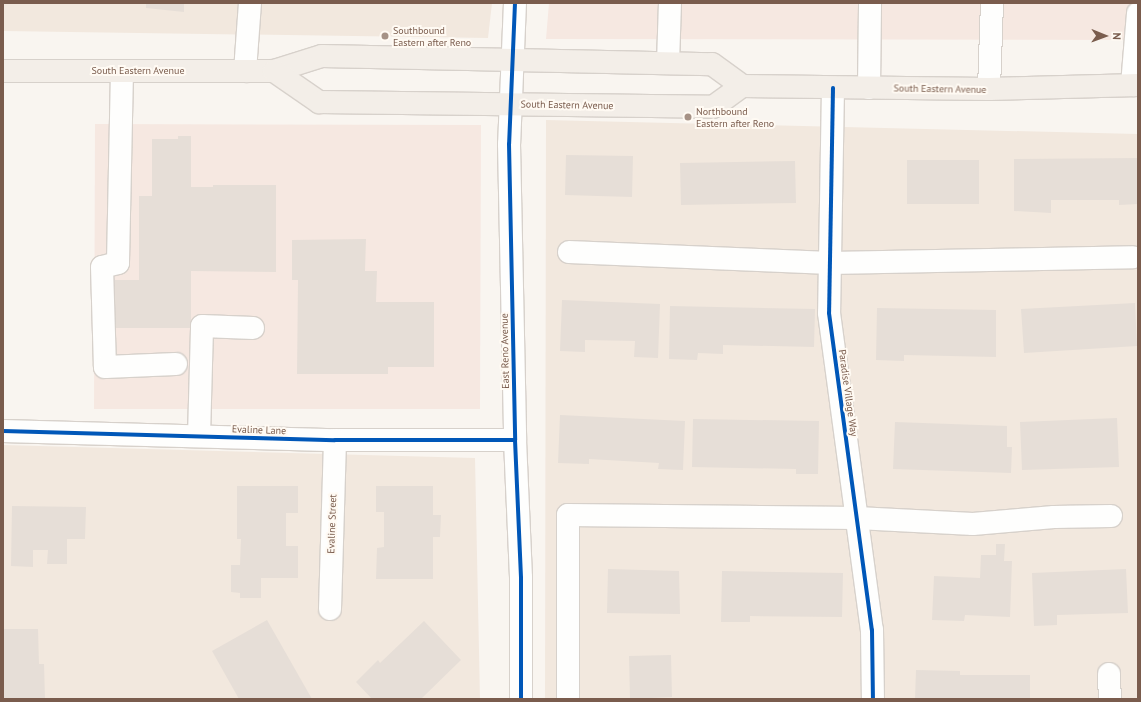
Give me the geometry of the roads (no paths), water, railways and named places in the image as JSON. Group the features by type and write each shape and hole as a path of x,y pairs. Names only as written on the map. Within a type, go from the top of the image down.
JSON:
{"main road":[{"name":"South Eastern Avenue","path":"3,71 274,71 322,56 712,64 742,86 989,89 1135,85"},
{"name":"South Eastern Avenue","path":"274,71 319,102 713,107 742,86"}],"street":[{"path":"245,71 250,3"},
{"name":"East Reno Avenue","path":"515,3 510,104 515,440 521,578 521,699"},
{"path":"668,63 670,3"},
{"path":"869,88 870,3"},
{"path":"989,89 992,3"},
{"path":"1135,85 1138,13"},
{"path":"122,71 118,263 102,266 105,367 176,364"},
{"name":"Paradise Village Way","path":"833,88 829,313 872,630 873,699"},
{"path":"569,252 830,263 1133,257"},
{"path":"199,436 202,326 253,328"},
{"name":"Evaline Lane","path":"3,431 335,440 515,440"},
{"name":"Evaline Street","path":"330,609 335,440"},
{"path":"568,699 568,515 857,518 972,524 1054,517 1111,516"},
{"path":"1109,674 1110,699"}],"place":[{"name":"Southbound Eastern after Reno","path":"385,36"},
{"name":"Northbound Eastern after Reno","path":"688,117"}]}
